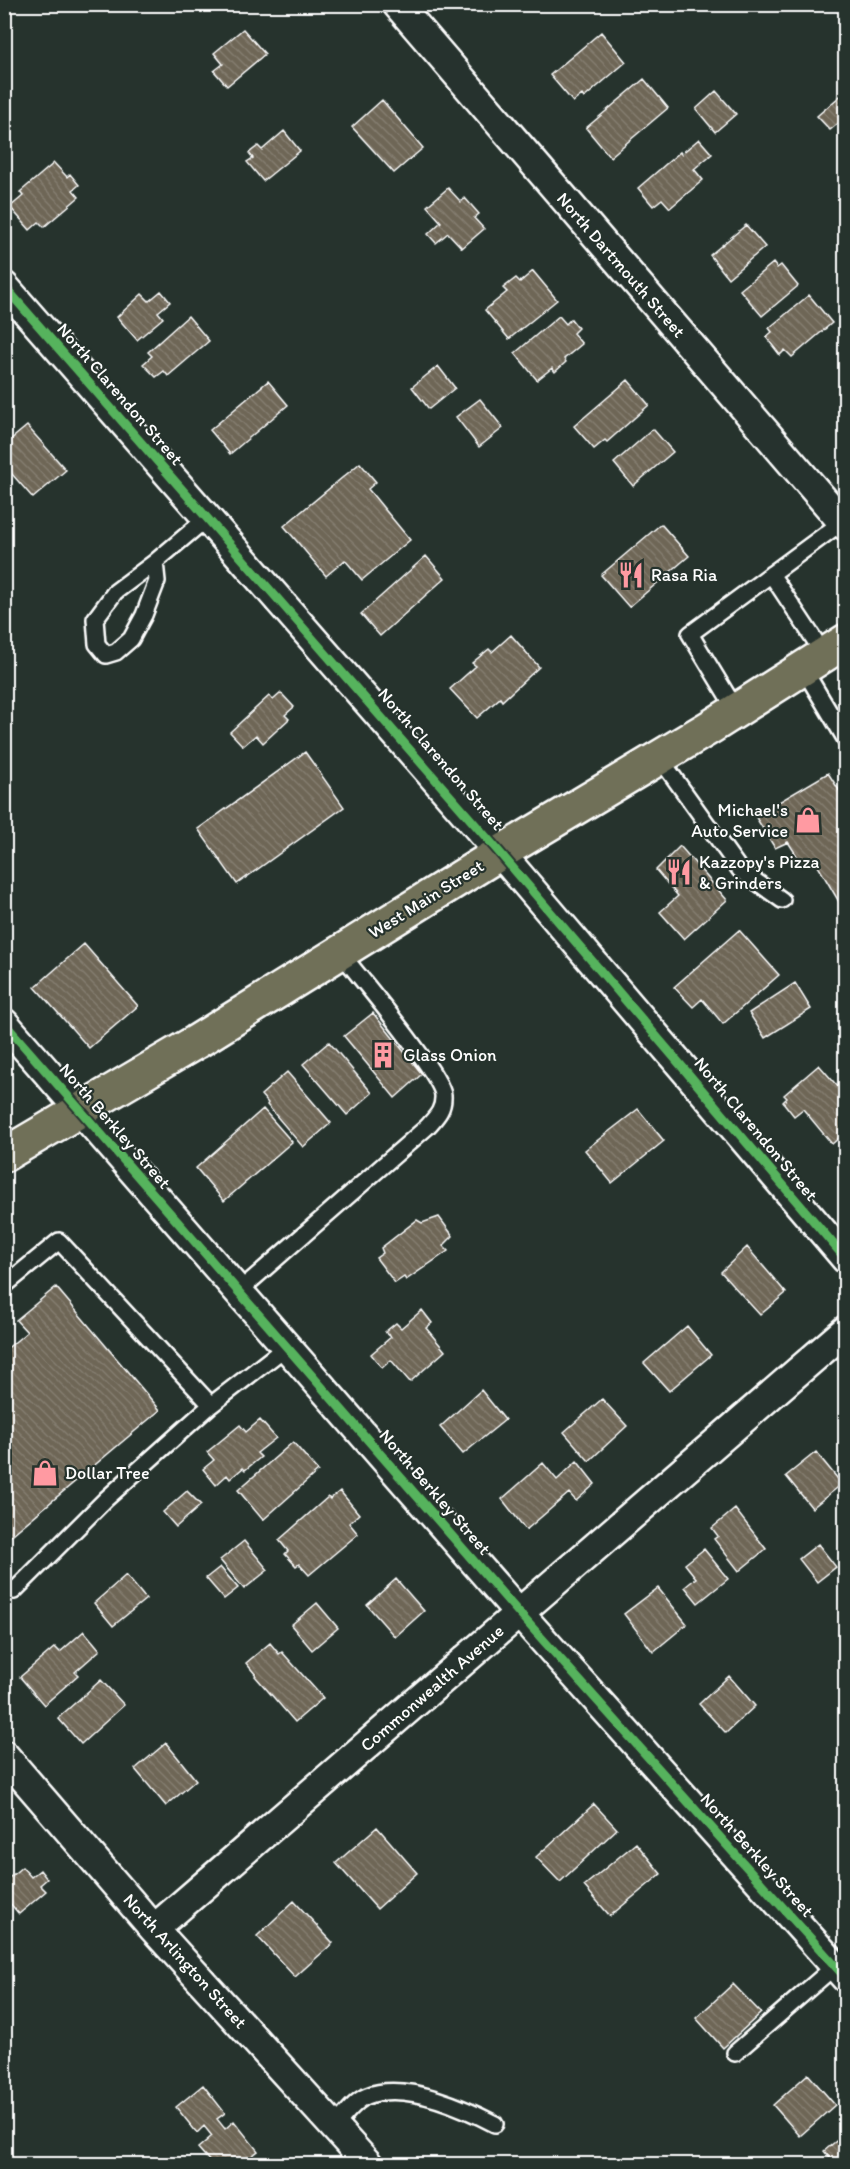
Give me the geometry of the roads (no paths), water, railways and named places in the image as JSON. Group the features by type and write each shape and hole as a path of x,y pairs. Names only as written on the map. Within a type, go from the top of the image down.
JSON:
{"main road":[{"name":"West Main Street","path":"4,1155 196,1042 824,654"}],"street":[{"name":"North Dartmouth Street","path":"397,4 844,524"},
{"name":"North Clarendon Street","path":"4,286 500,853 846,1259"},
{"name":"North Berkley Street","path":"4,1023 519,1613 840,1972"},
{"name":"Commonwealth Avenue","path":"154,1929 846,1330"},
{"name":"North Arlington Street","path":"4,1755 154,1929 368,2164"}],"lane":[{"path":"156,562 157,581 144,615 131,639 116,652 106,655 97,644 95,619 115,592 156,562 207,518"},
{"path":"736,710 690,634 844,524"},
{"path":"771,574 824,654 846,740"},
{"path":"659,757 740,870 782,900"},
{"path":"238,1292 427,1127 441,1111 443,1093 422,1057 340,952"},
{"path":"4,1286 58,1241 211,1404"},
{"path":"8,1592 211,1404 286,1347"},
{"path":"735,2053 840,1972"},
{"path":"334,2127 360,2100 367,2096 399,2091 457,2106 495,2124"}],"place":[{"name":"Rasa Ria","path":"631,575"},
{"name":"Michael's Auto Service","path":"808,820"},
{"name":"Kazzopy's Pizza & Grinders","path":"679,872"},
{"name":"Glass Onion","path":"383,1055"},
{"name":"Dollar Tree","path":"45,1473"}]}
